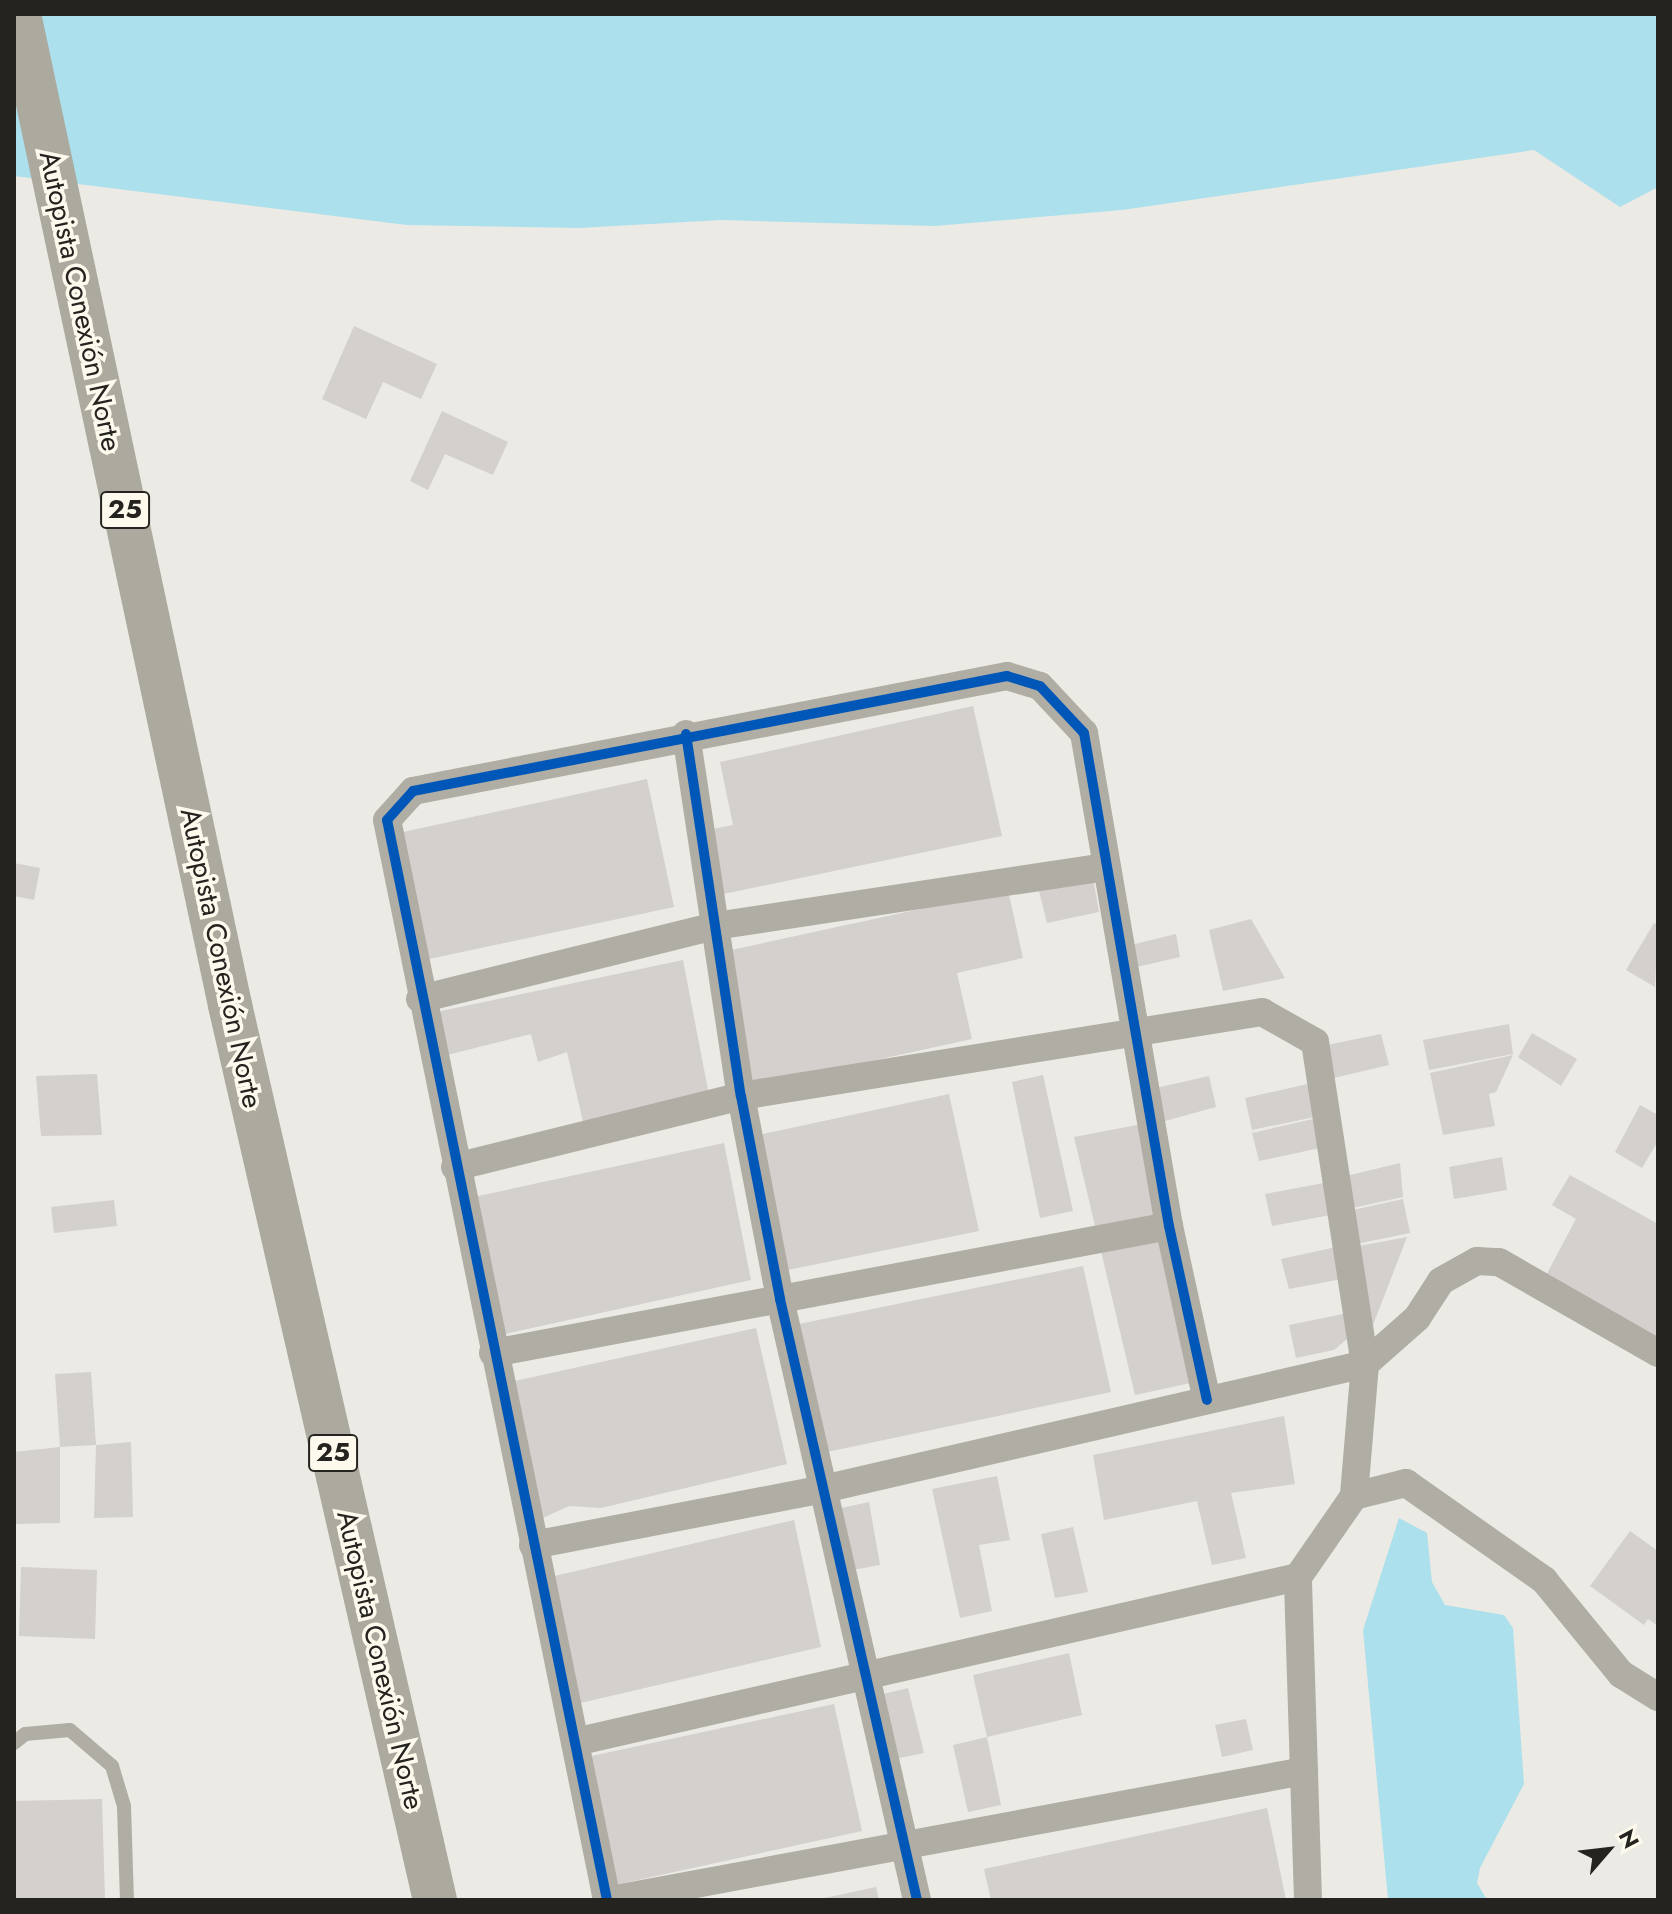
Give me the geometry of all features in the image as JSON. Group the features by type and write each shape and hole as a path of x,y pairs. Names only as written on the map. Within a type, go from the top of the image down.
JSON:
{"highway":[{"name":"Autopista Conexión Norte","path":"19,14 230,1005 435,1900"}],"street":[{"path":"1207,1400 1169,1226 1084,733 1040,686 1007,676 686,734 413,791 387,820 420,999 609,1900 906,1848 1304,1771"},
{"path":"686,734 741,1096 780,1299 819,1490 917,1900"},
{"path":"420,999 715,926 1107,867"},
{"path":"455,1167 741,1096 1262,1012 1315,1042 1365,1364 1354,1496 1298,1577 1308,1900"},
{"path":"493,1353 1169,1226"},
{"path":"533,1545 819,1490 1365,1364 1417,1318 1441,1281 1477,1261 1499,1262 1658,1353"},
{"path":"1354,1496 1406,1483 1544,1580 1621,1674 1658,1697"},
{"path":"575,1742 1298,1577"}],"lane":[{"path":"14,1743 25,1734 70,1730 112,1766 124,1806 127,1900"}],"water":[{"path":"14,14 1658,14 1658,187 1620,207 1534,150 1122,210 935,226 722,220 579,228 407,225 14,176"},
{"path":"1399,1518 1427,1533 1432,1582 1445,1605 1504,1615 1513,1628 1524,1784 1480,1868 1477,1883 1487,1900 1388,1900 1363,1630"}],"building":[{"path":"354,326 437,364 421,399 383,382 366,419 322,399"},
{"path":"442,411 508,442 493,475 445,454 428,490 410,481"},
{"path":"973,706 1002,836 714,896 703,831 733,825 720,762"},
{"path":"647,779 674,907 420,961 394,834"},
{"path":"14,863 40,868 34,900 14,896"},
{"path":"1093,878 1099,912 1047,923 1039,891"},
{"path":"1008,890 1023,958 957,973 972,1039 748,1088 722,952"},
{"path":"1251,919 1285,978 1223,991 1209,930"},
{"path":"1654,923 1658,925 1655,987 1626,970"},
{"path":"1176,934 1180,957 1128,969 1123,947"},
{"path":"683,960 709,1095 583,1122 567,1052 538,1062 531,1034 435,1058 427,1014"},
{"path":"1509,1024 1513,1054 1429,1070 1423,1040"},
{"path":"1532,1033 1577,1059 1561,1086 1518,1057"},
{"path":"1381,1034 1389,1065 1325,1080 1317,1047"},
{"path":"1513,1055 1496,1092 1489,1094 1495,1126 1443,1135 1430,1073"},
{"path":"97,1074 102,1135 41,1136 36,1076"},
{"path":"1043,1075 1073,1211 1040,1218 1012,1082"},
{"path":"1209,1076 1216,1107 1154,1124 1147,1090"},
{"path":"1308,1084 1315,1117 1252,1130 1245,1098"},
{"path":"949,1094 979,1231 788,1270 758,1135"},
{"path":"1640,1105 1658,1115 1658,1141 1642,1168 1615,1152"},
{"path":"1313,1119 1320,1148 1259,1161 1252,1133"},
{"path":"1142,1124 1200,1381 1135,1395 1074,1137"},
{"path":"724,1143 751,1280 496,1336 469,1198"},
{"path":"1502,1157 1507,1190 1454,1199 1449,1167"},
{"path":"1400,1163 1403,1197 1343,1210 1338,1178"},
{"path":"1570,1175 1658,1224 1658,1338 1543,1281 1576,1219 1552,1205"},
{"path":"1329,1182 1336,1214 1272,1226 1265,1194"},
{"path":"1403,1199 1410,1233 1351,1245 1344,1212"},
{"path":"114,1200 117,1226 54,1233 51,1207"},
{"path":"1407,1237 1368,1338 1348,1248"},
{"path":"1341,1246 1347,1278 1289,1289 1281,1259"},
{"path":"1083,1266 1111,1392 827,1452 799,1324"},
{"path":"1348,1313 1353,1334 1334,1350 1296,1358 1289,1325"},
{"path":"756,1328 787,1464 601,1508 569,1506 534,1522 510,1382"},
{"path":"91,1372 96,1445 60,1447 55,1374"},
{"path":"1284,1416 1295,1484 1231,1493 1246,1558 1212,1565 1197,1501 1104,1520 1093,1455"},
{"path":"131,1442 133,1517 94,1518 96,1445"},
{"path":"60,1447 60,1523 14,1524 14,1452"},
{"path":"997,1476 1010,1540 979,1545 992,1611 960,1618 932,1489"},
{"path":"869,1502 880,1565 853,1570 837,1509"},
{"path":"794,1520 821,1647 572,1705 546,1578"},
{"path":"1073,1527 1088,1592 1055,1598 1041,1534"},
{"path":"1630,1531 1658,1551 1658,1626 1648,1619 1644,1625 1590,1586"},
{"path":"21,1567 97,1570 95,1639 19,1636"},
{"path":"1069,1653 1082,1715 987,1737 973,1675"},
{"path":"908,1688 924,1753 890,1760 875,1696"},
{"path":"834,1704 862,1831 610,1886 582,1758"},
{"path":"1246,1719 1253,1750 1222,1757 1215,1725"},
{"path":"987,1737 1001,1805 968,1812 953,1745"},
{"path":"102,1799 105,1900 14,1900 14,1801"},
{"path":"1267,1808 1286,1900 991,1900 984,1869"},
{"path":"876,1887 879,1900 820,1900 820,1899"}],"cycle path":[{"path":"607,1900 387,820 413,791 1007,676 1040,686 1084,733 1169,1226 1207,1400"},
{"path":"686,734 741,1096 780,1299 917,1900"}]}
